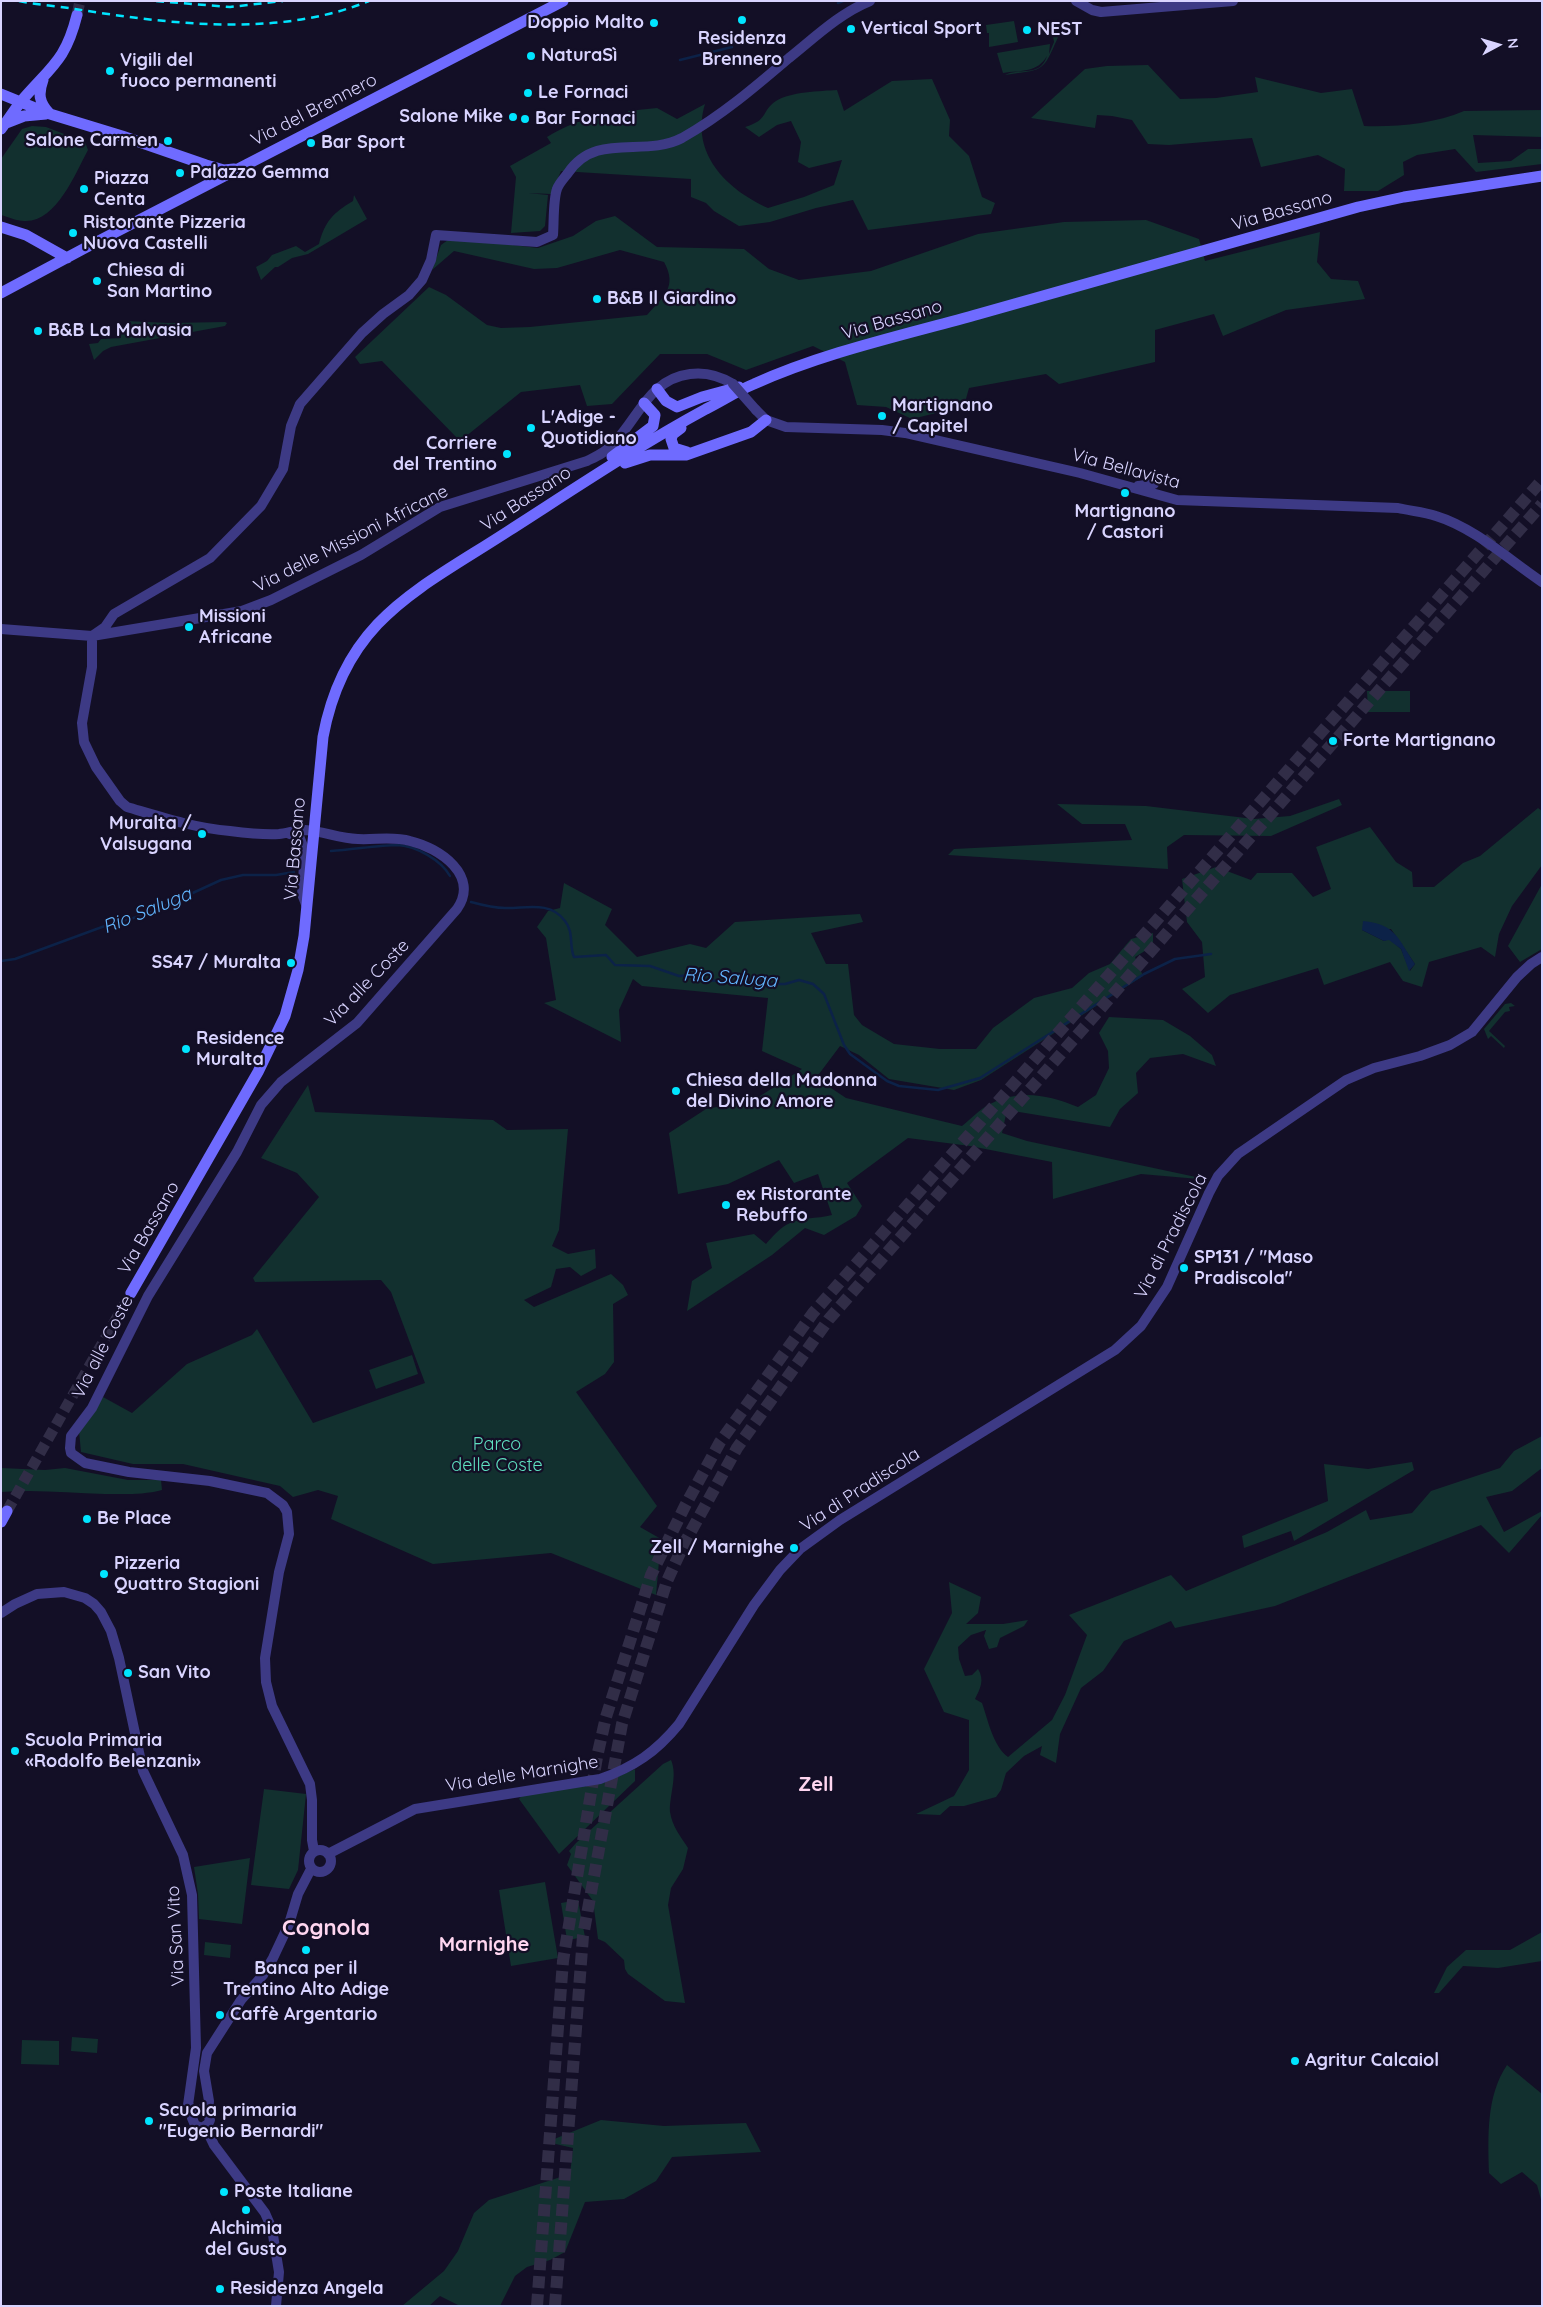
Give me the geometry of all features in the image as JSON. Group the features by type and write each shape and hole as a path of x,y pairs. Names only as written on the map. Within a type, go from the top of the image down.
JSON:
{"main road":[{"name":"Via del Brennero","path":"1,293 563,1"},
{"path":"3,126 21,101 43,79 66,48 77,14"},
{"path":"43,79 39,90 40,99 50,114"},
{"path":"1,94 50,114 113,133 206,165 224,170 238,169"},
{"path":"3,126 30,114 50,114"},
{"path":"203,187 209,174 206,165"},
{"name":"Via Bassano","path":"131,1293 274,1042 294,989 307,907 323,737 327,713 342,674 368,633 410,595 670,429 753,384 838,353 1358,207 1542,176"},
{"path":"1,227 26,235 66,258"},
{"path":"657,389 666,401 677,407 718,392 753,384"},
{"path":"691,452 674,448 671,439 675,431 753,384"},
{"path":"596,475 606,462 653,426 654,415 644,403"},
{"path":"596,475 635,458 650,455 686,454 751,432 766,420"}],"street":[{"path":"307,907 302,894 304,844 296,834 229,831 192,826 127,807 120,801 96,767 84,742 82,723 92,667 92,636 105,626 114,614 210,558 261,506 283,469 291,426 300,404 362,333 383,314 409,295 422,280 431,260 436,235 537,242 553,236 557,189 570,169 586,153 605,148 670,144 682,138 748,93 822,32 870,1"},
{"path":"1076,1 1092,10 1102,12 1233,1"},
{"name":"Via delle Missioni Africane","path":"1,629 92,636 228,614 272,600 361,555 440,508 588,461 601,454 618,439 644,403 657,389 674,378 692,374 717,376 733,384"},
{"name":"Via Bellavista","path":"733,384 766,420 786,427 882,430 905,433 999,454 1177,500 1398,508 1438,516 1470,532 1542,582"},
{"path":"1132,487 1154,484"},
{"path":"282,834 302,830 314,831"},
{"name":"Via alle Coste","path":"314,831 352,839 400,839 421,844 446,859 456,868 464,884 464,895 457,909 437,933 357,1022 281,1082 261,1105 237,1152 148,1296 92,1408 71,1436 70,1448 75,1458 85,1463 129,1472 210,1481 267,1493 283,1505 287,1512 289,1534 279,1572 265,1658 266,1682 272,1706 310,1784 314,1851"},
{"name":"Via di Pradiscola","path":"780,1570 800,1548 840,1520 1115,1350 1141,1326 1166,1287 1218,1176 1238,1154 1346,1080 1374,1068 1450,1045 1472,1032 1517,977 1542,957"},
{"name":"Via delle Marnighe","path":"328,1854 415,1809 600,1779 626,1770 667,1739 679,1724 754,1605 780,1570"},
{"name":"Via San Vito","path":"1,1613 37,1594 64,1592 85,1598 94,1604 101,1612 111,1631 119,1658 143,1771 183,1856 191,1886 195,1930 196,2048 188,2105 195,2112"},
{"path":"322,1850 328,1854 331,1860 327,1869 321,1872 312,1869 308,1859 314,1851 322,1850"},
{"path":"208,2113 202,2109 195,2112 192,2118 194,2125 202,2128 210,2120 204,2072 207,2053 241,2000 263,1975 273,1958 289,1924 298,1894 312,1869"},
{"path":"205,2126 214,2145 265,2213 272,2229 279,2272 276,2306"}],"green space":[{"path":"1014,21 1018,42 989,47 989,33 987,33 986,25"},
{"path":"1056,28 1057,35 1059,35 1049,56 1045,63 1041,67 1036,70 1028,72 1005,75 1035,70 1044,63 1047,56 1034,68 1003,73 997,53 1050,44 1049,54 1054,42 1052,30"},
{"path":"1148,65 1180,99 1216,98 1258,92 1255,77 1321,93 1352,89 1364,126 1415,124 1440,119 1464,111 1542,110 1542,137 1473,135 1478,163 1511,161 1528,149 1542,149 1542,164 1476,172 1455,149 1417,155 1403,162 1404,175 1378,191 1344,191 1345,169 1318,155 1261,167 1252,138 1169,145 1148,144 1132,120 1097,115 1095,128 1031,118 1085,69 1107,66"},
{"path":"932,79 950,120 949,136 969,156 982,197 995,203 991,214 868,230 853,200 816,208 770,222 739,226 714,211 706,203 691,197 691,179 561,171 551,194 528,193 548,195 545,226 540,231 511,233 516,177 510,166 551,143 547,137 567,126 595,118 628,114 628,111 657,108 677,119 705,104 702,122 703,138 707,153 715,167 738,191 768,208 834,185 842,160 809,168 798,162 801,142 791,121 777,125 759,137 745,127 758,121 776,101 797,94 837,90 844,111 892,81"},
{"path":"32,126 46,127 85,142 88,150 70,184 55,206 35,220 21,221 1,215 1,159 22,129"},
{"path":"354,195 367,219 308,254 292,258 275,267 261,280 256,267 267,261 272,255 296,246 305,252 319,244 327,223 335,214 353,201"},
{"path":"615,216 657,247 744,249 769,269 799,280 871,271 978,234 1064,222 1146,220 1199,239 1205,261 1320,232 1317,262 1331,279 1358,281 1365,299 1286,310 1223,336 1214,314 1155,330 1155,362 1059,384 1046,374 969,388 964,406 912,419 886,407 857,405 845,362 813,346 746,370 707,354 660,354 612,404 587,406 580,385 521,392 460,441 382,361 360,364 355,357 429,287 446,295 487,325 501,328 530,327 647,315 667,291 670,278 668,271 664,262 620,250 557,268 534,269 454,251 432,270 441,245 448,240 471,240 538,248 573,236 596,221"},
{"path":"126,321 227,323 225,326 111,347 103,351 94,360 89,344 98,343 101,339 121,338 121,329 128,328"},
{"path":"1367,691 1410,691 1410,712 1368,712"},
{"path":"1339,799 1342,805 1271,836 1184,835 1167,847 1168,869 948,855 954,849 1132,840 1125,824 1082,824 1057,804 1146,806 1254,819 1290,816"},
{"path":"1538,808 1542,811 1542,865 1512,906 1499,934 1495,957 1481,947 1429,962 1422,987 1403,981 1390,962 1324,985 1318,968 1230,995 1208,1013 1182,989 1205,977 1202,942 1187,922 1182,879 1216,867 1251,880 1257,873 1292,873 1313,897 1331,889 1316,847 1370,827 1396,862 1412,872 1413,887 1434,887 1463,863 1480,856","holes":["1391,929 1415,964 1410,971 1401,949 1389,939 1384,941 1362,930"]},
{"path":"564,883 612,909 605,925 637,957 690,944 706,948 735,922 860,914 863,922 811,933 826,964 848,964 854,1015 862,1025 894,1044 940,1049 976,1049 993,1028 1034,998 1072,988 1089,973 1110,964 1131,939 1153,933 1153,946 1135,957 1143,976 981,1080 954,1090 889,1079 859,1055 840,1046 816,1078 846,1098 962,1126 986,1106 1012,1096 1034,1095 1056,1099 1078,1107 1096,1095 1109,1068 1108,1051 1099,1033 1109,1017 1163,1020 1190,1036 1212,1055 1216,1066 1183,1054 1150,1058 1136,1073 1138,1093 1120,1109 1110,1127 1007,1110 1002,1133 1027,1141 1210,1180 1141,1174 1053,1199 1052,1162 970,1146 908,1138 847,1183 862,1206 856,1216 824,1235 805,1228 772,1255 687,1311 692,1281 712,1268 706,1243 754,1234 766,1244 791,1222 832,1215 818,1174 794,1183 779,1160 728,1184 678,1194 669,1133 706,1109 754,1100 802,1069 762,1051 768,998 642,986 633,979 619,1010 621,1042 544,1003 556,1000 546,938 537,927 548,911 560,908"},
{"path":"1542,884 1542,949 1520,962 1508,946"},
{"path":"1511,1003 1515,1006 1509,1007 1510,1011 1505,1012 1489,1031 1505,1046 1504,1048 1491,1036 1488,1039 1484,1029 1505,1004"},
{"name":"Parco delle Coste","path":"308,1085 315,1112 493,1120 507,1130 568,1129 559,1230 552,1246 568,1254 595,1249 596,1268 581,1276 570,1267 556,1269 551,1287 524,1300 534,1307 611,1274 623,1285 628,1295 613,1304 614,1362 605,1374 576,1392 657,1506 640,1527 661,1539 656,1595 551,1553 433,1564 331,1519 338,1496 318,1490 293,1497 280,1486 183,1464 133,1464 81,1452 79,1431 103,1397 132,1413 187,1364 252,1335 257,1329 313,1423 425,1383 391,1292 381,1280 255,1282 253,1278 319,1197 297,1173 261,1158"},
{"path":"412,1355 418,1374 376,1389 369,1370"},
{"path":"1542,1436 1542,1468 1512,1491 1486,1497 1504,1532 1542,1511 1542,1515 1509,1553 1481,1525 1275,1606 1175,1628 1171,1621 1124,1641 1103,1671 1081,1688 1060,1734 1056,1763 1040,1755 1042,1746 1024,1756 1006,1773 1001,1790 996,1797 964,1806 950,1806 940,1815 916,1814 954,1796 969,1770 969,1720 944,1712 924,1669 952,1613 949,1582 981,1597 978,1613 966,1624 1003,1624 1028,1620 1024,1626 1000,1638 997,1647 989,1649 984,1636 986,1630 971,1635 958,1647 959,1659 965,1676 972,1675 978,1669 980,1673 981,1684 975,1699 982,1703 995,1740 1008,1757 1052,1720 1065,1695 1087,1635 1069,1615 1171,1575 1186,1591 1327,1532 1366,1510 1370,1520 1412,1513 1431,1491 1500,1468 1514,1451"},
{"path":"1412,1462 1414,1470 1294,1541 1291,1531 1244,1548 1242,1536 1328,1501 1324,1464 1368,1469"},
{"path":"1,1468 45,1470 65,1468 128,1480 161,1480 162,1490 127,1494 40,1491 1,1492"},
{"path":"671,1760 674,1773 670,1812 675,1827 688,1848 683,1869 671,1888 668,1905 685,2003 665,2001 628,1974 625,1969 624,1960 605,1942 598,1939 593,1901 567,1865 571,1854 569,1851 576,1843 663,1764"},
{"path":"635,1769 635,1781 559,1854 519,1799 522,1795 603,1783"},
{"path":"264,1789 306,1794 298,1870 289,1889 251,1885"},
{"path":"250,1858 242,1924 199,1919 194,1867"},
{"path":"545,1882 558,1958 511,1966 499,1890"},
{"path":"578,1900 585,1937 567,1940 561,1903"},
{"path":"1542,1932 1542,1961 1498,1968 1463,1966 1439,1993 1434,1993 1447,1967 1466,1950 1510,1950"},
{"path":"205,1942 231,1945 230,1958 204,1955"},
{"path":"72,2037 98,2039 97,2053 71,2051"},
{"path":"22,2040 59,2041 59,2065 21,2064"},
{"path":"1507,2065 1542,2094 1542,2203 1537,2185 1522,2172 1501,2184 1489,2173 1488,2145 1492,2103 1500,2077"},
{"path":"601,2120 664,2126 746,2123 761,2152 672,2157 656,2181 624,2199 585,2202 565,2252 550,2260 527,2267 515,2276 500,2306 460,2306 440,2296 429,2306 402,2306 444,2271 458,2251 474,2213 489,2200 570,2174 573,2148 547,2142"}],"water":[{"path":"1363,921 1383,925 1395,934 1415,964 1409,971 1401,949 1389,940 1384,941 1362,930"}],"waterway":[{"path":"838,3 843,1"},
{"path":"680,60 732,47"},
{"name":"Rio Saluga","path":"331,851 390,845 405,846 420,851 434,859 450,876"},
{"name":"Rio Saluga","path":"1,961 15,959 102,927 147,914 221,880 243,875 276,875 294,872"},
{"name":"Rio Saluga","path":"471,902 496,907 536,907 552,910 559,914 568,925 574,957 606,955 615,965 650,966 679,976 696,975 705,980 752,983 760,981 770,984 785,984 799,980 813,984 824,994 844,1045 850,1054 887,1081 899,1086 938,1090 980,1078 1144,974 1175,959 1211,954"}],"tunnel":[{"path":"77,15 80,1"},
{"path":"537,2306 563,1961 597,1757 606,1717 651,1575 685,1506 720,1442 813,1313 1542,480"},
{"path":"555,2306 583,1936 622,1724 667,1581 684,1544 737,1448 829,1319 1542,504"},
{"path":"7,1511 131,1293"}],"railway":[{"path":"19,1 148,19 224,24 261,24 298,20 334,13 369,1"},
{"path":"156,1 230,7 283,1"}],"place":[{"name":"Residenza Brennero","path":"742,20"},
{"name":"Doppio Malto","path":"654,23"},
{"name":"Vertical Sport","path":"851,29"},
{"name":"NEST","path":"1027,30"},
{"name":"NaturaSì","path":"531,56"},
{"name":"Vigili del fuoco permanenti","path":"110,71"},
{"name":"Le Fornaci","path":"528,93"},
{"name":"Salone Mike","path":"513,117"},
{"name":"Bar Fornaci","path":"525,119"},
{"name":"Salone Carmen","path":"168,141"},
{"name":"Bar Sport","path":"311,143"},
{"name":"Palazzo Gemma","path":"180,173"},
{"name":"Piazza Centa","path":"84,189"},
{"name":"Ristorante Pizzeria Nuova Castelli","path":"73,233"},
{"name":"Chiesa di San Martino","path":"97,281"},
{"name":"B&B Il Giardino","path":"597,299"},
{"name":"B&B La Malvasia","path":"38,331"},
{"name":"Martignano / Capitel","path":"882,416"},
{"name":"L'Adige - Quotidiano","path":"531,428"},
{"name":"Corriere del Trentino","path":"507,454"},
{"name":"Martignano / Castori","path":"1125,493"},
{"name":"Missioni Africane","path":"189,627"},
{"name":"Forte Martignano","path":"1333,741"},
{"name":"Muralta / Valsugana","path":"202,834"},
{"name":"SS47 / Muralta","path":"291,963"},
{"name":"Residence Muralta","path":"186,1049"},
{"name":"Chiesa della Madonna del Divino Amore","path":"676,1091"},
{"name":"ex Ristorante Rebuffo","path":"726,1205"},
{"name":"SP131 / \"Maso Pradiscola\"","path":"1184,1268"},
{"name":"Be Place","path":"87,1519"},
{"name":"Zell / Marnighe","path":"794,1548"},
{"name":"Pizzeria Quattro Stagioni","path":"104,1574"},
{"name":"San Vito","path":"128,1673"},
{"name":"Scuola Primaria «Rodolfo Belenzani»","path":"15,1751"},
{"name":"Banca per il Trentino Alto Adige","path":"306,1950"},
{"name":"Caffè Argentario","path":"220,2015"},
{"name":"Agritur Calcaiol","path":"1295,2061"},
{"name":"Scuola primaria \"Eugenio Bernardi\"","path":"149,2121"},
{"name":"Poste Italiane","path":"224,2192"},
{"name":"Alchimia del Gusto","path":"246,2210"},
{"name":"Residenza Angela","path":"220,2289"}],"district":[{"name":"Zell","path":"816,1785"},
{"name":"Cognola","path":"326,1928"},
{"name":"Marnighe","path":"484,1945"}]}
